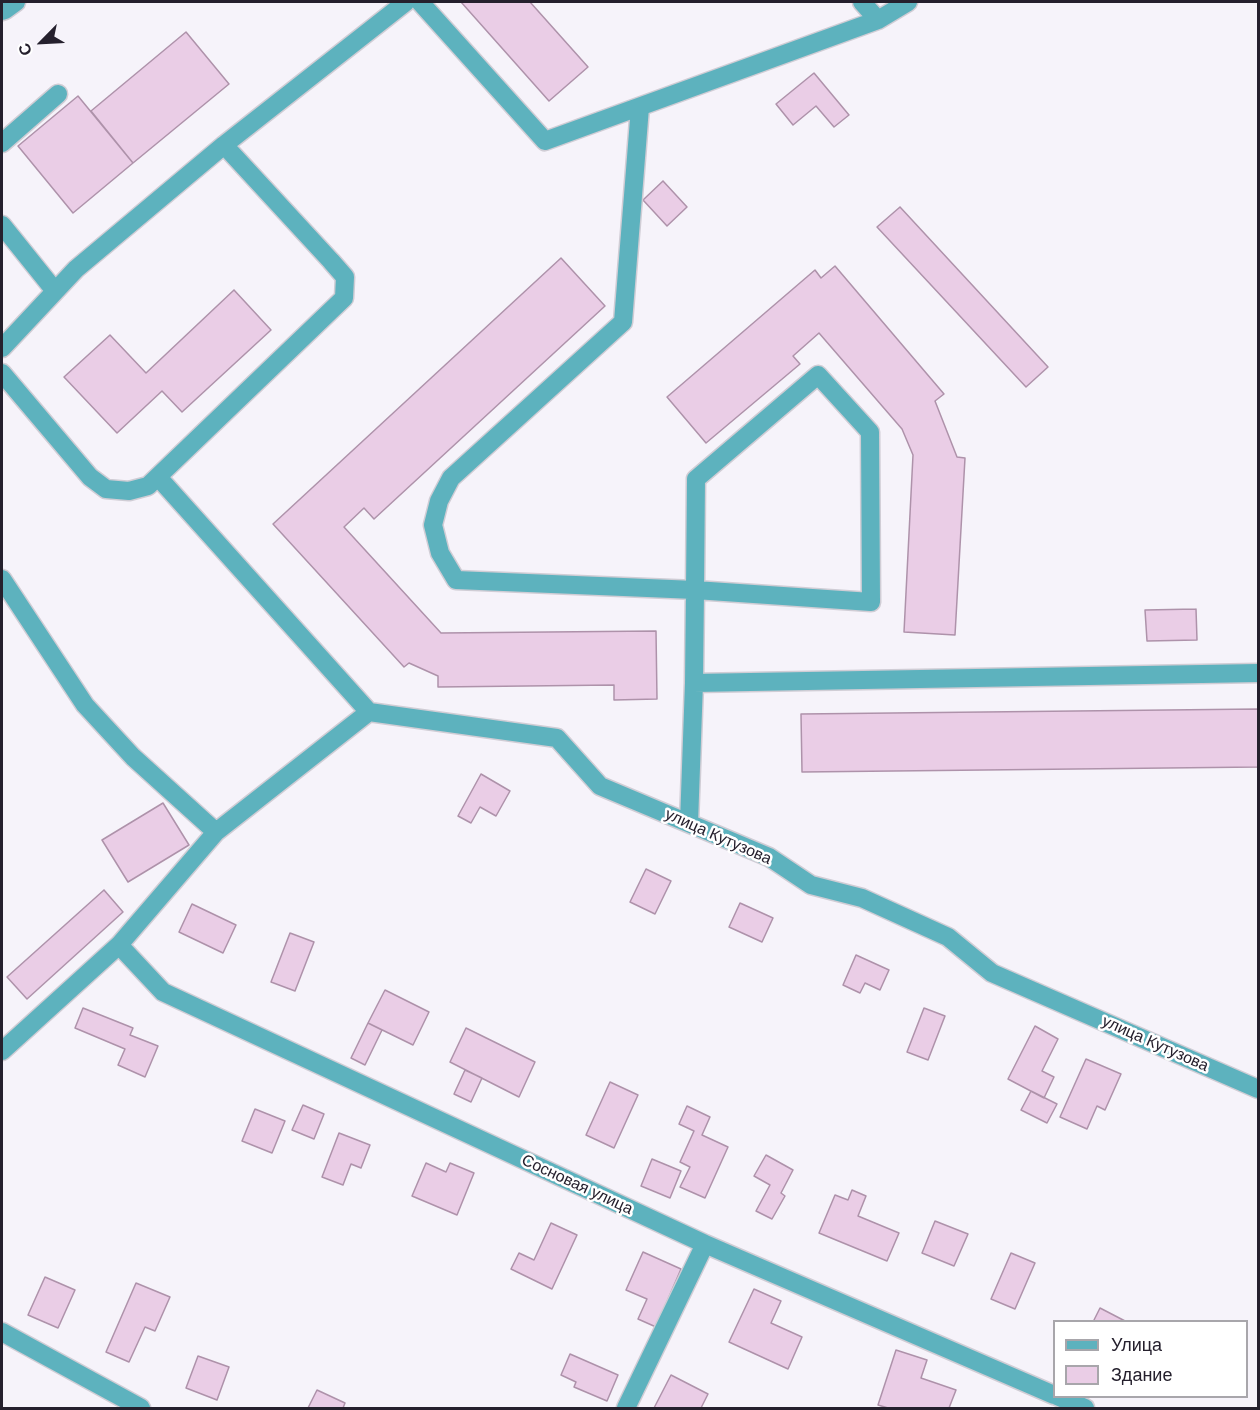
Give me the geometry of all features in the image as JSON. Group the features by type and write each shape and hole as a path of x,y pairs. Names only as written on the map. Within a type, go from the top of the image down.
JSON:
{"street":[{"path":"2,11 16,2"},
{"path":"2,348 76,269 224,145 406,2"},
{"path":"420,2 545,141 878,20 908,2"},
{"path":"862,2 878,20"},
{"path":"2,143 58,94"},
{"path":"640,107 623,322 451,478 439,501 433,525 440,553 456,580 695,590 871,602 870,432 818,375 696,479 695,590 694,683 689,823"},
{"path":"2,373 90,477 106,489 129,491 148,486 344,298 345,278 224,145"},
{"path":"2,225 55,291"},
{"path":"2,1051 119,945 216,832 369,712 158,477"},
{"path":"2,579 85,705 133,757 216,832"},
{"path":"694,683 1258,672"},
{"name":"улица Кутузова","path":"369,712 557,738 600,786 769,857 812,885 862,898 948,937 992,973 1258,1089"},
{"name":"Сосновая улица","path":"119,945 163,992 705,1244 1053,1395"},
{"path":"626,1408 705,1244"},
{"path":"2,1332 141,1408"},
{"name":"Сосновая улица","path":"1061,1398 1085,1408"}],"building":[{"path":"461,2 530,2 588,67 549,101"},
{"path":"186,32 229,84 133,163 91,111"},
{"path":"814,73 849,115 834,127 816,106 793,125 776,104"},
{"path":"78,96 133,163 73,213 18,146"},
{"path":"663,181 687,207 667,226 643,200"},
{"path":"900,207 1048,367 1026,387 877,227"},
{"path":"561,258 605,306 374,519 364,508 344,527 441,633 656,631 657,699 614,700 614,685 438,687 438,676 409,663 404,667 273,524"},
{"path":"835,266 944,394 935,401 957,457 965,458 955,635 904,632 913,455 902,429 819,333 793,356 800,364 706,443 667,397 815,270 821,278"},
{"path":"234,290 271,330 182,412 162,391 117,433 64,377 110,335 146,373"},
{"path":"1196,609 1197,640 1147,641 1145,610"},
{"path":"1258,709 1258,767 802,772 801,714"},
{"path":"481,774 510,791 496,816 480,807 471,823 458,816"},
{"path":"163,803 189,845 128,882 102,840"},
{"path":"646,869 671,881 655,914 630,902"},
{"path":"104,890 123,912 27,999 7,977"},
{"path":"740,903 773,918 762,942 729,927"},
{"path":"192,904 236,925 223,953 179,932"},
{"path":"290,933 314,942 295,991 271,982"},
{"path":"856,955 889,970 880,990 865,983 860,993 843,985"},
{"path":"385,990 429,1012 413,1045 368,1023"},
{"path":"83,1008 133,1028 130,1035 158,1046 145,1077 118,1065 125,1049 75,1028"},
{"path":"924,1008 945,1016 928,1060 907,1052"},
{"path":"368,1023 382,1030 365,1065 351,1058"},
{"path":"1035,1026 1058,1039 1042,1071 1054,1077 1044,1098 1008,1079"},
{"path":"466,1028 535,1062 519,1097 450,1062"},
{"path":"1086,1059 1121,1074 1105,1110 1097,1106 1087,1129 1060,1117"},
{"path":"465,1070 482,1078 471,1102 454,1094"},
{"path":"610,1082 638,1095 614,1148 586,1135"},
{"path":"1031,1091 1057,1104 1047,1123 1021,1110"},
{"path":"303,1105 324,1114 314,1139 292,1130"},
{"path":"687,1106 710,1117 702,1135 728,1147 705,1198 680,1187 690,1167 680,1162 694,1131 679,1124"},
{"path":"255,1109 285,1121 272,1153 242,1141"},
{"path":"339,1133 370,1145 361,1168 351,1164 343,1185 322,1177"},
{"path":"766,1155 793,1170 781,1193 785,1196 772,1219 756,1211 770,1185 754,1176"},
{"path":"652,1159 681,1171 670,1198 641,1186"},
{"path":"426,1163 446,1172 450,1163 474,1173 457,1215 412,1196"},
{"path":"852,1190 866,1196 858,1216 899,1233 887,1261 819,1233 835,1195 848,1200"},
{"path":"935,1221 968,1234 954,1266 922,1253"},
{"path":"551,1223 577,1235 552,1289 511,1269 519,1253 534,1260"},
{"path":"643,1252 681,1269 656,1327 638,1319 647,1299 626,1290"},
{"path":"1011,1253 1035,1263 1015,1309 991,1299"},
{"path":"45,1277 75,1290 58,1328 28,1315"},
{"path":"136,1283 170,1297 155,1331 145,1327 129,1362 106,1352"},
{"path":"754,1289 781,1301 771,1323 802,1337 788,1369 729,1342"},
{"path":"1100,1308 1123,1320 1094,1320"},
{"path":"896,1350 927,1360 921,1378 956,1390 949,1408 888,1408 878,1405"},
{"path":"570,1354 618,1375 607,1401 574,1387 576,1382 561,1375"},
{"path":"198,1356 229,1367 217,1400 186,1388"},
{"path":"671,1375 708,1394 701,1408 654,1408"},
{"path":"317,1390 345,1403 343,1408 308,1408"}]}
